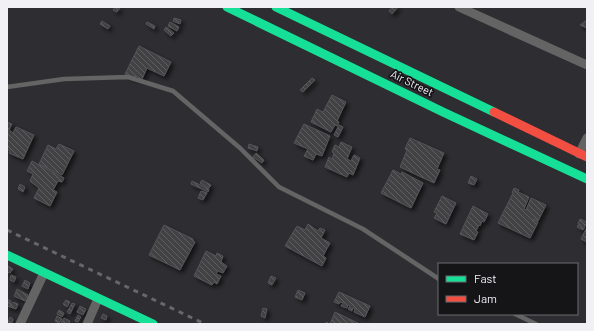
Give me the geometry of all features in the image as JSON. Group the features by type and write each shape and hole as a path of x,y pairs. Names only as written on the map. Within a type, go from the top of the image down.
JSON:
{"main road":[{"name":"Air Street","path":"227,7 443,112 587,179"},
{"name":"Air Street","path":"276,7 583,156"},
{"path":"7,255 153,324"}],"street":[{"path":"459,7 587,64"},
{"path":"583,156 587,138"},
{"path":"20,324 44,273"},
{"path":"87,324 98,299"}],"lane":[{"path":"7,87 64,79 128,77 173,92 240,148 279,186 362,230 438,278"},
{"path":"517,315 536,324"}],"building":[{"path":"115,7 120,8 117,12 113,10"},
{"path":"392,7 398,7 392,14 389,11"},
{"path":"174,18 181,20 180,24 173,21"},
{"path":"587,20 587,28 580,25"},
{"path":"102,21 110,26 108,29 100,24"},
{"path":"147,22 155,26 154,29 146,24"},
{"path":"170,22 179,27 177,31 168,26"},
{"path":"166,27 174,33 171,36 164,30"},
{"path":"139,46 171,62 164,76 147,68 142,79 136,76 135,79 125,74"},
{"path":"312,78 315,80 303,92 300,90"},
{"path":"332,95 346,102 337,121 339,122 337,126 335,125 331,132 311,122 317,109 323,112"},
{"path":"7,122 12,124 9,130 13,133 16,127 34,135 23,159 9,153 10,151 7,149"},
{"path":"304,124 330,136 322,156 316,154 313,160 304,156 308,149 294,143"},
{"path":"339,125 343,127 338,137 334,135"},
{"path":"410,138 444,153 437,169 440,170 434,183 400,167"},
{"path":"341,142 352,147 347,159 351,161 354,155 360,158 353,175 349,173 347,177 325,167 329,157 332,159 334,153 332,152 335,145 339,147"},
{"path":"59,144 74,151 62,175 39,164 48,145 56,149"},
{"path":"249,144 258,147 257,151 248,148"},
{"path":"256,153 264,160 262,163 253,157"},
{"path":"32,161 64,178 62,182 58,181 53,190 57,192 50,206 34,198 39,188 30,181 33,174 27,171"},
{"path":"393,170 401,174 402,172 423,183 411,208 381,193"},
{"path":"471,176 477,179 474,185 468,183"},
{"path":"202,180 211,185 209,188 200,183"},
{"path":"192,181 209,189 208,192 191,184"},
{"path":"20,184 25,187 23,192 18,189"},
{"path":"514,188 519,190 518,192 529,197 524,209 526,210 531,198 546,205 538,221 533,219 538,222 530,238 498,223"},
{"path":"201,191 207,193 203,200 198,198"},
{"path":"442,196 456,203 446,224 434,218 437,213 434,212"},
{"path":"473,206 488,214 484,222 482,221 480,226 479,225 476,231 478,232 474,240 460,234"},
{"path":"580,219 587,222 583,230 577,227 578,225 581,227 581,225 578,224"},
{"path":"308,224 318,231 320,228 325,230 321,238 330,243 323,256 326,258 322,266 285,246 297,226 305,230"},
{"path":"164,225 193,239 195,242 180,270 149,255"},
{"path":"587,227 587,242 581,239"},
{"path":"206,251 216,256 217,253 223,256 221,262 227,266 223,273 218,271 216,274 221,276 217,284 214,282 212,285 194,276"},
{"path":"8,266 13,269 10,273 7,272"},
{"path":"11,275 16,277 14,282 10,280"},
{"path":"271,276 276,278 272,285 268,283"},
{"path":"25,280 30,283 28,289 22,286"},
{"path":"17,289 28,295 25,301 14,296"},
{"path":"298,290 305,293 302,300 295,297"},
{"path":"339,292 370,306 365,317 354,312 355,309 353,308 352,311 348,309 350,306 348,305 347,308 341,306 343,303 340,302 339,304 334,302"},
{"path":"7,299 11,301 10,307 7,306"},
{"path":"66,300 70,302 67,307 63,304"},
{"path":"13,302 18,304 16,309 10,307"},
{"path":"72,303 75,304 70,314 67,312"},
{"path":"80,306 86,309 83,315 77,312"},
{"path":"263,308 267,309 265,318 261,316"},
{"path":"59,310 64,313 62,317 57,314"},
{"path":"335,312 360,324 330,324"},
{"path":"103,314 107,316 106,320 101,318"},
{"path":"78,315 81,317 78,322 75,321"},
{"path":"57,316 62,319 59,323 55,321"},
{"path":"10,317 13,319 12,323 8,322"},
{"path":"64,318 70,321 69,324 61,323"}],"railway":[{"path":"7,230 205,324"}],"traffic: fast":[{"path":"227,7 443,112 587,179"},
{"path":"276,7 494,112"},
{"path":"7,255 153,324"}],"traffic: jam":[{"path":"494,112 587,157"}]}
